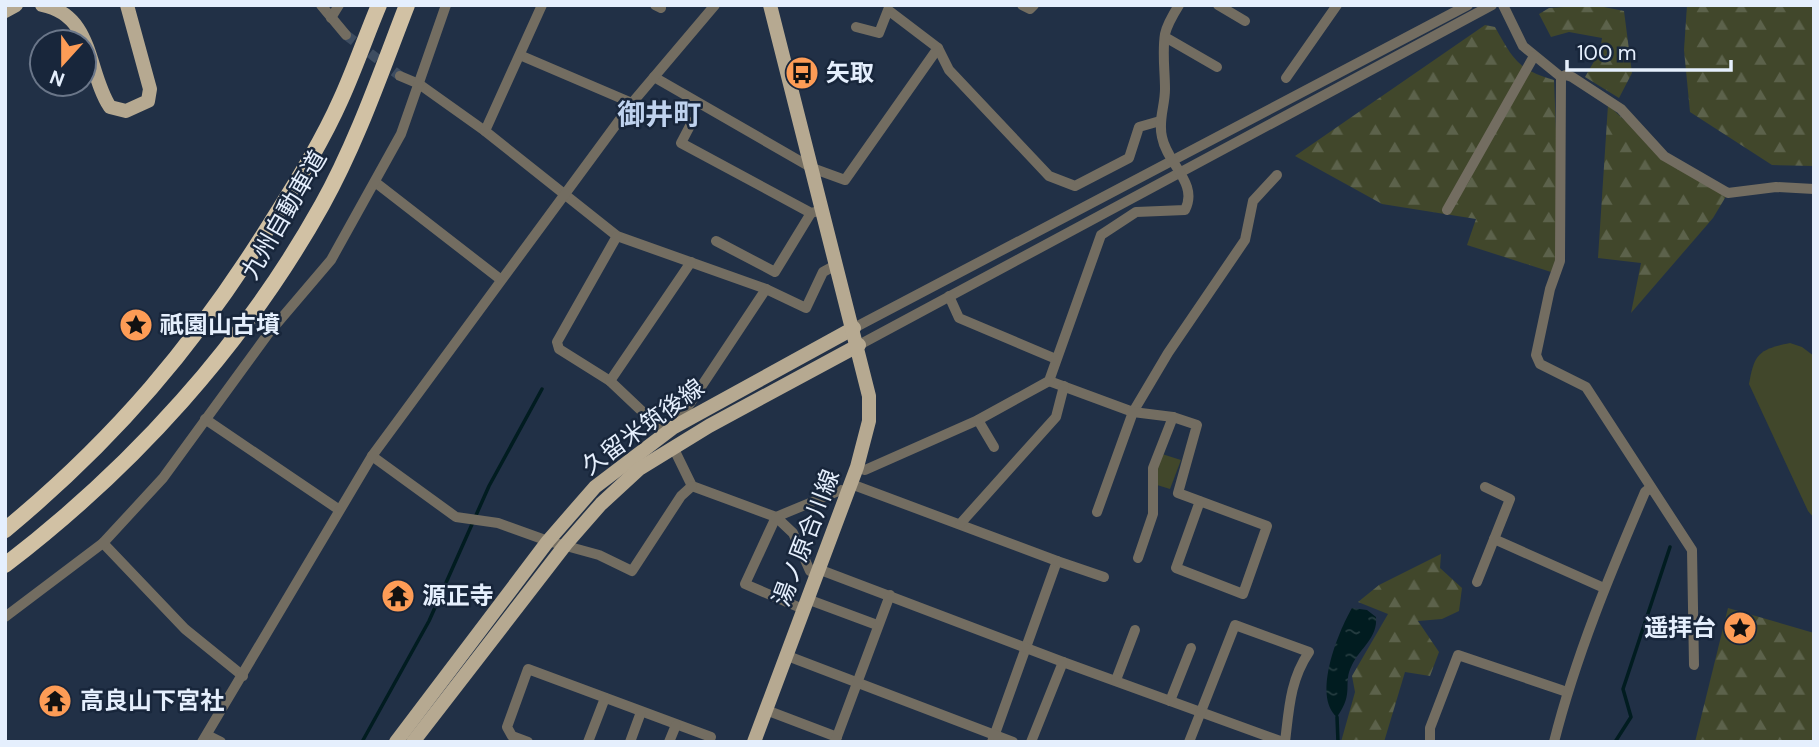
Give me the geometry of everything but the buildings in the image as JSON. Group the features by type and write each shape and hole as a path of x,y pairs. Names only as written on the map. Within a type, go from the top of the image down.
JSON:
{"highway":[{"name":"九州自動車道","path":"5,530 107,440 172,367 231,288 292,188 341,100 379,5"},
{"name":"九州自動車道","path":"5,565 58,525 129,458 195,386 260,304 322,205 365,114 407,5"}],"main road":[{"path":"5,11 16,5"},
{"path":"42,5 68,16 80,31 91,52 100,92 110,107 126,111 138,108 148,101 150,89 127,5"},
{"path":"770,5 812,168 816,212 859,345"},
{"name":"久留米筑後線","path":"396,742 548,541 595,487 670,430 853,328"},
{"name":"久留米筑後線","path":"413,742 566,544 620,486 673,447 859,345"},
{"name":"湯ノ原合川線","path":"754,742 857,467 869,421 869,396 859,345"}],"street":[{"path":"321,5 346,35"},
{"path":"331,18 339,5"},
{"path":"5,617 103,542 163,478 268,334 331,260 401,134 446,5"},
{"path":"485,131 522,56 542,5"},
{"path":"222,742 204,738 372,456 632,103 715,5"},
{"path":"1022,5 1030,9 1034,5"},
{"path":"857,467 865,470 978,420 1049,381 1101,235 1136,212 1169,213 1185,210 1191,198 1189,187 1178,173 1162,140 1160,121 1165,93 1165,37 1179,5"},
{"path":"1218,5 1245,21"},
{"path":"1286,78 1337,5"},
{"path":"853,328 1468,5"},
{"path":"859,345 1492,5"},
{"path":"1503,5 1523,46 1561,77"},
{"path":"856,27 879,33 888,10 938,48 949,70 1049,176 1075,186 1129,158 1139,127 1160,121"},
{"path":"1165,37 1217,67"},
{"path":"654,76 812,168 845,180 938,48"},
{"path":"522,56 632,103"},
{"path":"1447,210 1534,56"},
{"path":"400,76 419,84 485,131 617,236 766,289 806,308 823,272 834,266"},
{"path":"1561,77 1572,77 1621,109 1664,156 1728,193 1776,187 1814,189"},
{"path":"1561,77 1560,261 1550,289 1536,355 1540,364 1586,387 1692,550 1694,665"},
{"path":"692,122 681,144 816,212 775,272 716,241"},
{"path":"1097,512 1133,412 1168,353 1245,240 1253,201 1277,174"},
{"path":"375,182 500,279"},
{"path":"617,236 557,342 559,349 610,381 670,430 766,289"},
{"path":"610,381 691,262"},
{"path":"950,296 959,318 1056,359"},
{"path":"1049,381 1133,412 1174,417 1198,425 1178,493 1200,501 1267,526 1242,594 1176,568 1200,501"},
{"path":"960,524 1056,417 1064,386"},
{"path":"1138,558 1153,514 1153,468 1174,417"},
{"path":"205,419 338,509"},
{"path":"978,420 994,447"},
{"path":"673,447 692,486 776,517 793,533 810,571 890,595 1025,648 1200,713 1284,742 1295,676 1309,652 1236,625 1200,713 1189,742"},
{"path":"372,456 456,517 498,523 548,541 566,544 632,571 681,496 692,486"},
{"path":"1477,582 1510,499 1485,486"},
{"path":"877,625 745,584 776,517 849,488 960,524 1104,577"},
{"path":"1554,742 1567,692 1604,588 1645,492 1650,488"},
{"path":"1494,539 1604,588"},
{"path":"103,542 185,629 243,676"},
{"path":"994,738 1057,561"},
{"path":"766,710 836,739 890,595"},
{"path":"1116,680 1135,630"},
{"path":"1170,701 1191,648"},
{"path":"1430,742 1430,729 1458,654 1567,692"},
{"path":"785,655 994,738 1013,742"},
{"path":"1031,742 1063,662"},
{"path":"528,742 511,739 507,727 528,668 711,737 709,742"},
{"path":"589,742 605,698"},
{"path":"630,742 641,712"},
{"path":"669,742 676,725"}],"green space":[{"path":"1594,5 1624,11 1632,73 1619,98 1585,77 1600,51 1602,38 1569,32 1551,37 1539,14 1549,8"},
{"path":"1687,5 1814,5 1814,166 1772,165 1690,112 1684,50"},
{"path":"1485,25 1495,27 1512,55 1524,67 1554,80 1561,255 1551,272 1467,245 1476,219 1382,204 1295,156"},
{"path":"1608,105 1664,156 1728,193 1713,218 1631,313 1641,263 1598,258"},
{"path":"1790,343 1802,347 1814,356 1814,518 1808,511 1749,384 1753,366 1760,354"},
{"path":"1162,454 1181,460 1170,489 1157,485 1156,470"},
{"path":"1441,554 1440,568 1462,588 1459,611 1442,619 1418,621 1439,652 1430,676 1405,672 1384,742 1341,742 1355,692 1352,676 1388,614 1358,602 1379,585"},
{"path":"1728,608 1814,633 1814,742 1695,742"}],"water":[{"path":"1352,608 1367,610 1376,617 1376,624 1349,672 1346,701 1337,717 1330,707 1327,680 1340,632"}],"waterway":[{"path":"362,742 429,621 489,486 542,389"},
{"path":"1615,742 1631,717 1623,689 1670,547"},
{"path":"1337,717 1338,742"}],"tunnel":[{"path":"346,35 400,76"}],"place":[{"name":"矢取","path":"802,73"},
{"name":"祇園山古墳","path":"136,325"},
{"name":"源正寺","path":"398,596"},
{"name":"遥拝台","path":"1740,628"},
{"name":"高良山下宮社","path":"55,701"}],"district":[{"name":"御井町","path":"659,114"}]}
